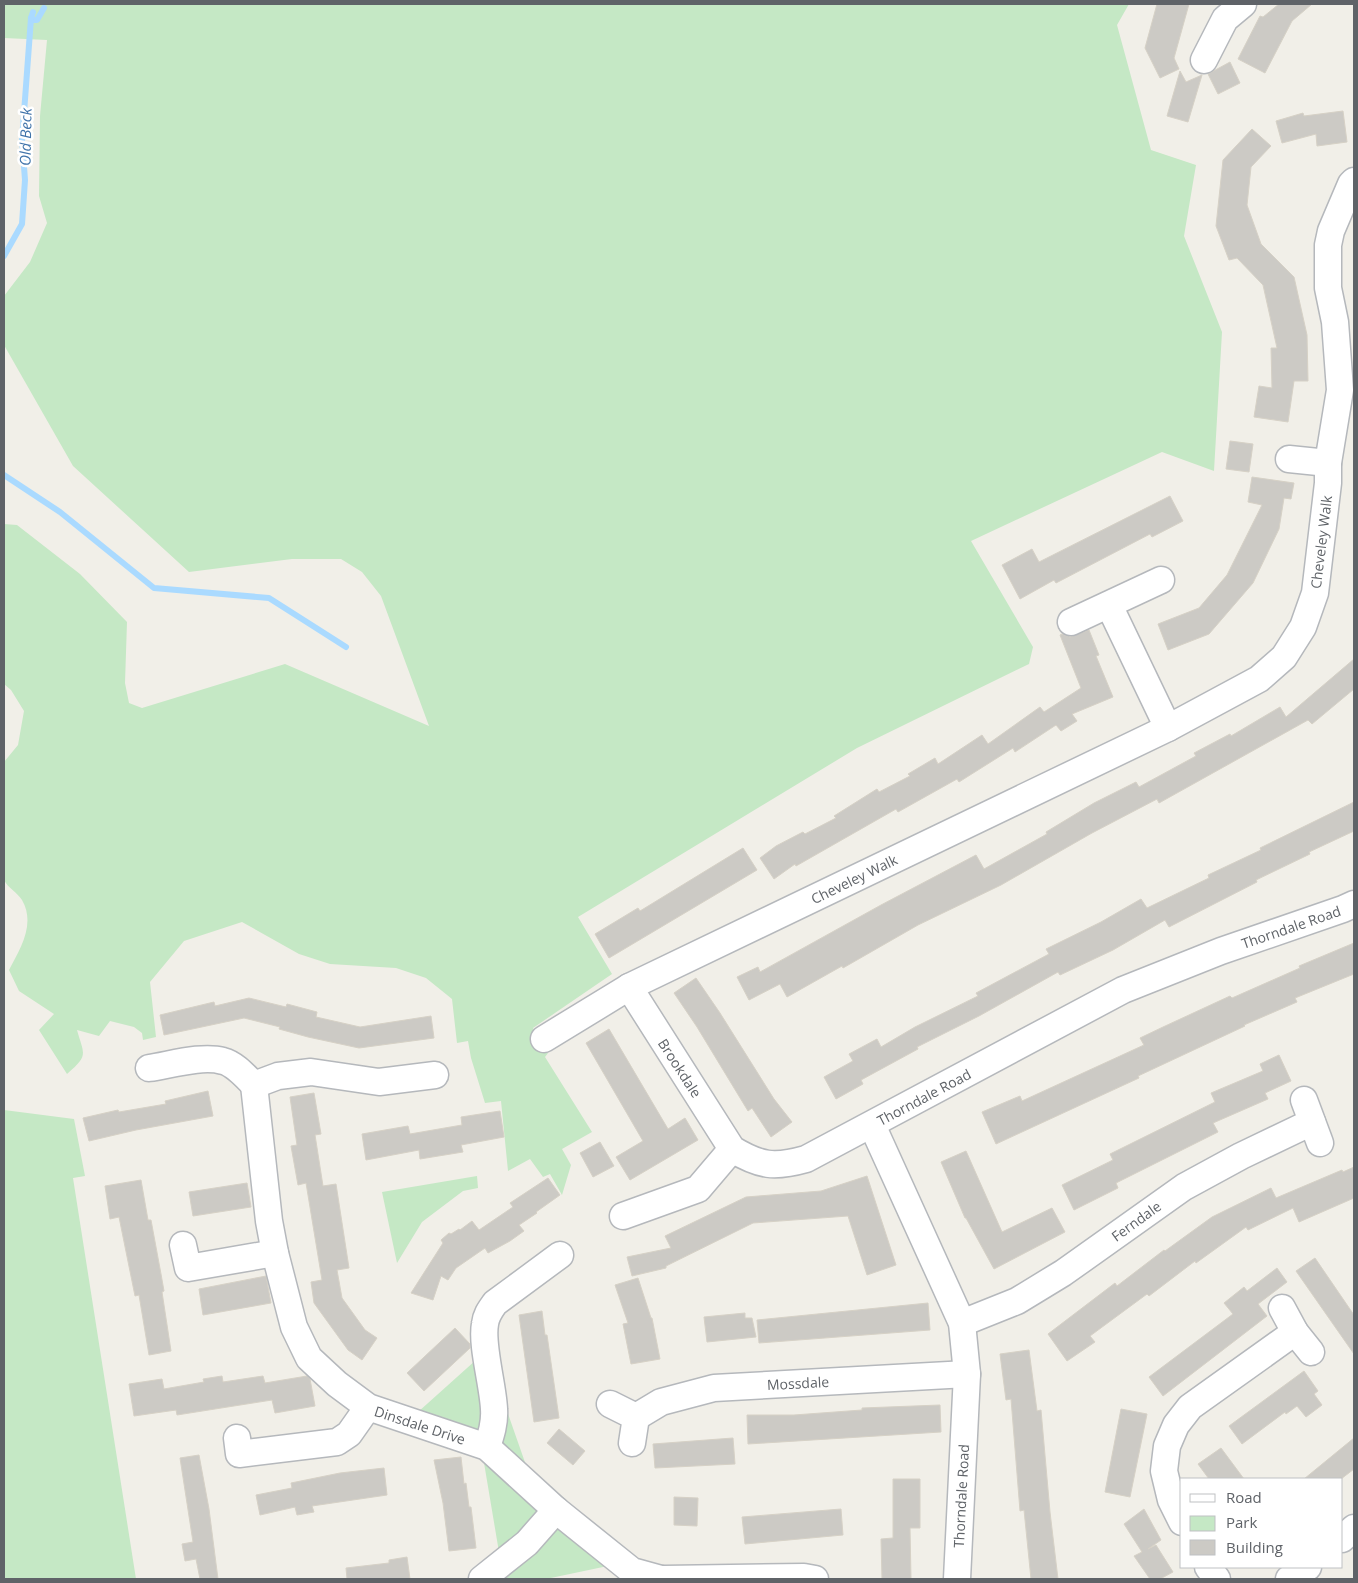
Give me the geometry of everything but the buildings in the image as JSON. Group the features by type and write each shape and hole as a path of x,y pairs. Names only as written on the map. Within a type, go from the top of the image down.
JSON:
{"street":[{"path":"1204,60 1224,10"},
{"name":"Cheveley Walk","path":"544,1039 629,987 1168,728 1259,679 1284,657 1303,627 1315,593 1328,483 1328,463 1340,390 1335,322 1328,288 1328,245 1331,231 1354,181"},
{"path":"1289,459 1328,463"},
{"path":"1071,622 1161,580"},
{"path":"1110,605 1168,728"},
{"name":"Thorndale Road","path":"957,1579 967,1374 962,1323 872,1125 1123,990 1221,951 1354,904"},
{"name":"Brookdale","path":"629,987 732,1149 749,1159 769,1165 788,1164 806,1159 872,1125"},
{"path":"149,1068 207,1059 224,1061 240,1071 254,1085 278,1076 311,1072 379,1082 435,1075"},
{"name":"Dinsdale Drive","path":"254,1085 275,1253 294,1327 309,1358 336,1384 368,1407 487,1447 556,1510 632,1571 663,1579 804,1577 816,1579"},
{"name":"Ferndale","path":"962,1323 1017,1301 1063,1273 1184,1187 1241,1156 1312,1122"},
{"path":"624,1217 698,1189 732,1149"},
{"path":"183,1245 188,1268 275,1253"},
{"path":"487,1447 493,1428 494,1410 484,1325 488,1313 495,1303 529,1283 560,1255"},
{"path":"1180,1518 1171,1500 1164,1471 1168,1446 1176,1425 1190,1407 1303,1342 1282,1308"},
{"name":"Mossdale","path":"636,1417 661,1402 714,1388 967,1374"},
{"path":"610,1404 636,1417 632,1444"},
{"path":"236,1438 239,1454 337,1442 349,1434 368,1407"},
{"path":"482,1579 527,1543 556,1510"},
{"path":"1343,1538 1354,1528"},
{"path":"1209,1568 1217,1579"},
{"path":"1289,1579 1306,1568"}],"green space":[{"path":"4,4 1129,4 1117,25 1151,150 1196,165 1184,236 1222,332 1214,471 1162,452 971,541 1033,647 1029,664 857,748 578,917 612,974 533,1028 548,1053 545,1057 592,1132 562,1149 571,1165 562,1195 550,1174 543,1177 530,1159 508,1171 501,1101 485,1103 471,1058 468,1041 457,1043 452,999 426,978 396,968 330,964 299,954 242,922 184,941 150,982 156,1037 143,1040 142,1033 134,1027 110,1021 99,1036 77,1030 83,1054 79,1063 67,1074 39,1030 54,1014 19,991 9,970 22,945 27,927 27,918 22,900 4,880 4,762 18,745 24,711 11,690 4,684 4,524 17,525 80,574 127,622 125,683 129,703 142,708 285,664 429,726 381,596 362,572 341,559 292,559 189,572 73,466 4,345 4,296 30,262 47,223 39,196 40,116 47,40 4,38"},
{"path":"4,1110 74,1119 85,1176 73,1178 136,1579 4,1579"},
{"path":"477,1176 478,1188 463,1191 422,1222 397,1263 382,1192"},
{"path":"486,1351 492,1390 507,1411 535,1491 622,1563 546,1579 482,1579 501,1564 481,1445 408,1421"}],"waterway":[{"path":"31,18 37,20 44,8"},
{"name":"Old Beck","path":"4,256 22,224 25,180 22,140 33,12"},
{"path":"4,475 60,512 154,588 269,598 346,647"}]}
